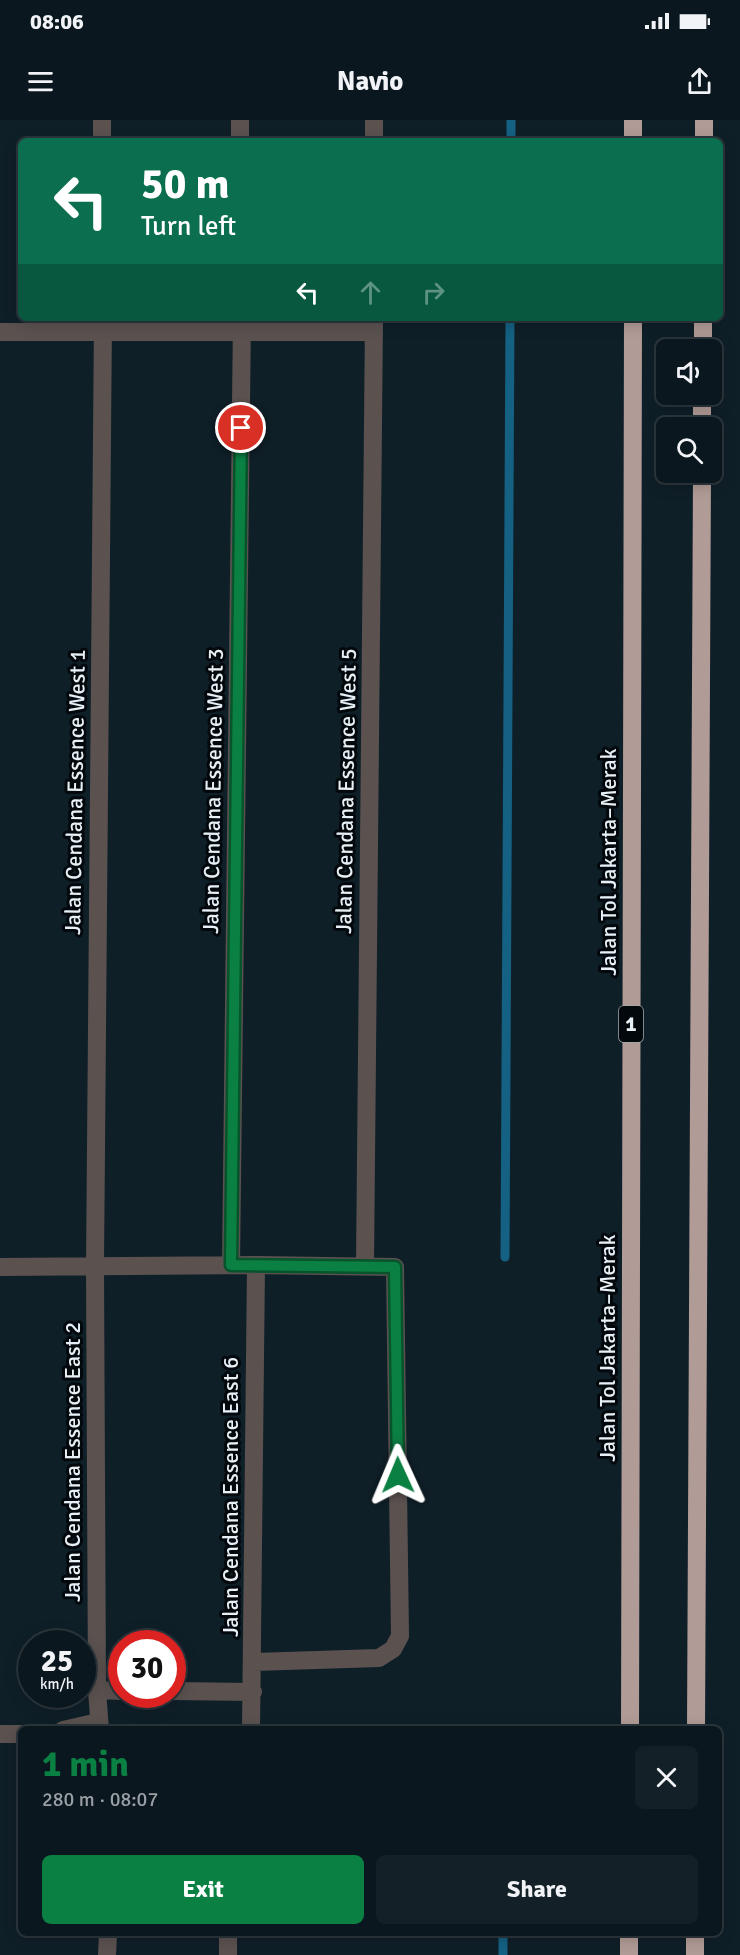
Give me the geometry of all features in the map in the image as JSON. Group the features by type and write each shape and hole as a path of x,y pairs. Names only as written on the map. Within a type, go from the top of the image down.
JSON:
{"highway":[{"path":"633,120 633,138"},
{"path":"704,120 704,138"},
{"name":"Jalan Tol Jakarta–Merak","path":"630,1726 633,321"},
{"path":"703,321 703,339"},
{"path":"696,1726 702,483"},
{"path":"629,1955 630,1936"},
{"path":"695,1936 695,1955"}],"street":[{"path":"102,120 102,138"},
{"path":"240,120 240,138"},
{"path":"374,120 374,138"},
{"path":"0,332 103,325 375,325"},
{"name":"Jalan Cendana Essence West 1","path":"95,1266 103,325"},
{"name":"Jalan Cendana Essence West 3","path":"231,1265 242,325"},
{"name":"Jalan Cendana Essence West 5","path":"365,1265 375,325"},
{"path":"0,1267 231,1265 395,1267 400,1636 393,1649 379,1658 253,1662"},
{"name":"Jalan Cendana Essence East 6","path":"251,1726 256,1265"},
{"name":"Jalan Cendana Essence East 2","path":"95,1266 99,1726"},
{"path":"97,1690 108,1690"},
{"path":"186,1691 253,1692"},
{"path":"0,1734 18,1734"},
{"path":"107,1955 108,1936"},
{"path":"228,1936 228,1955"}],"waterway":[{"path":"511,120 511,138"},
{"path":"505,1257 510,321"},
{"path":"503,1936 503,1955"}],"route":[{"path":"241,428 231,1265 395,1267 398,1475"}]}
